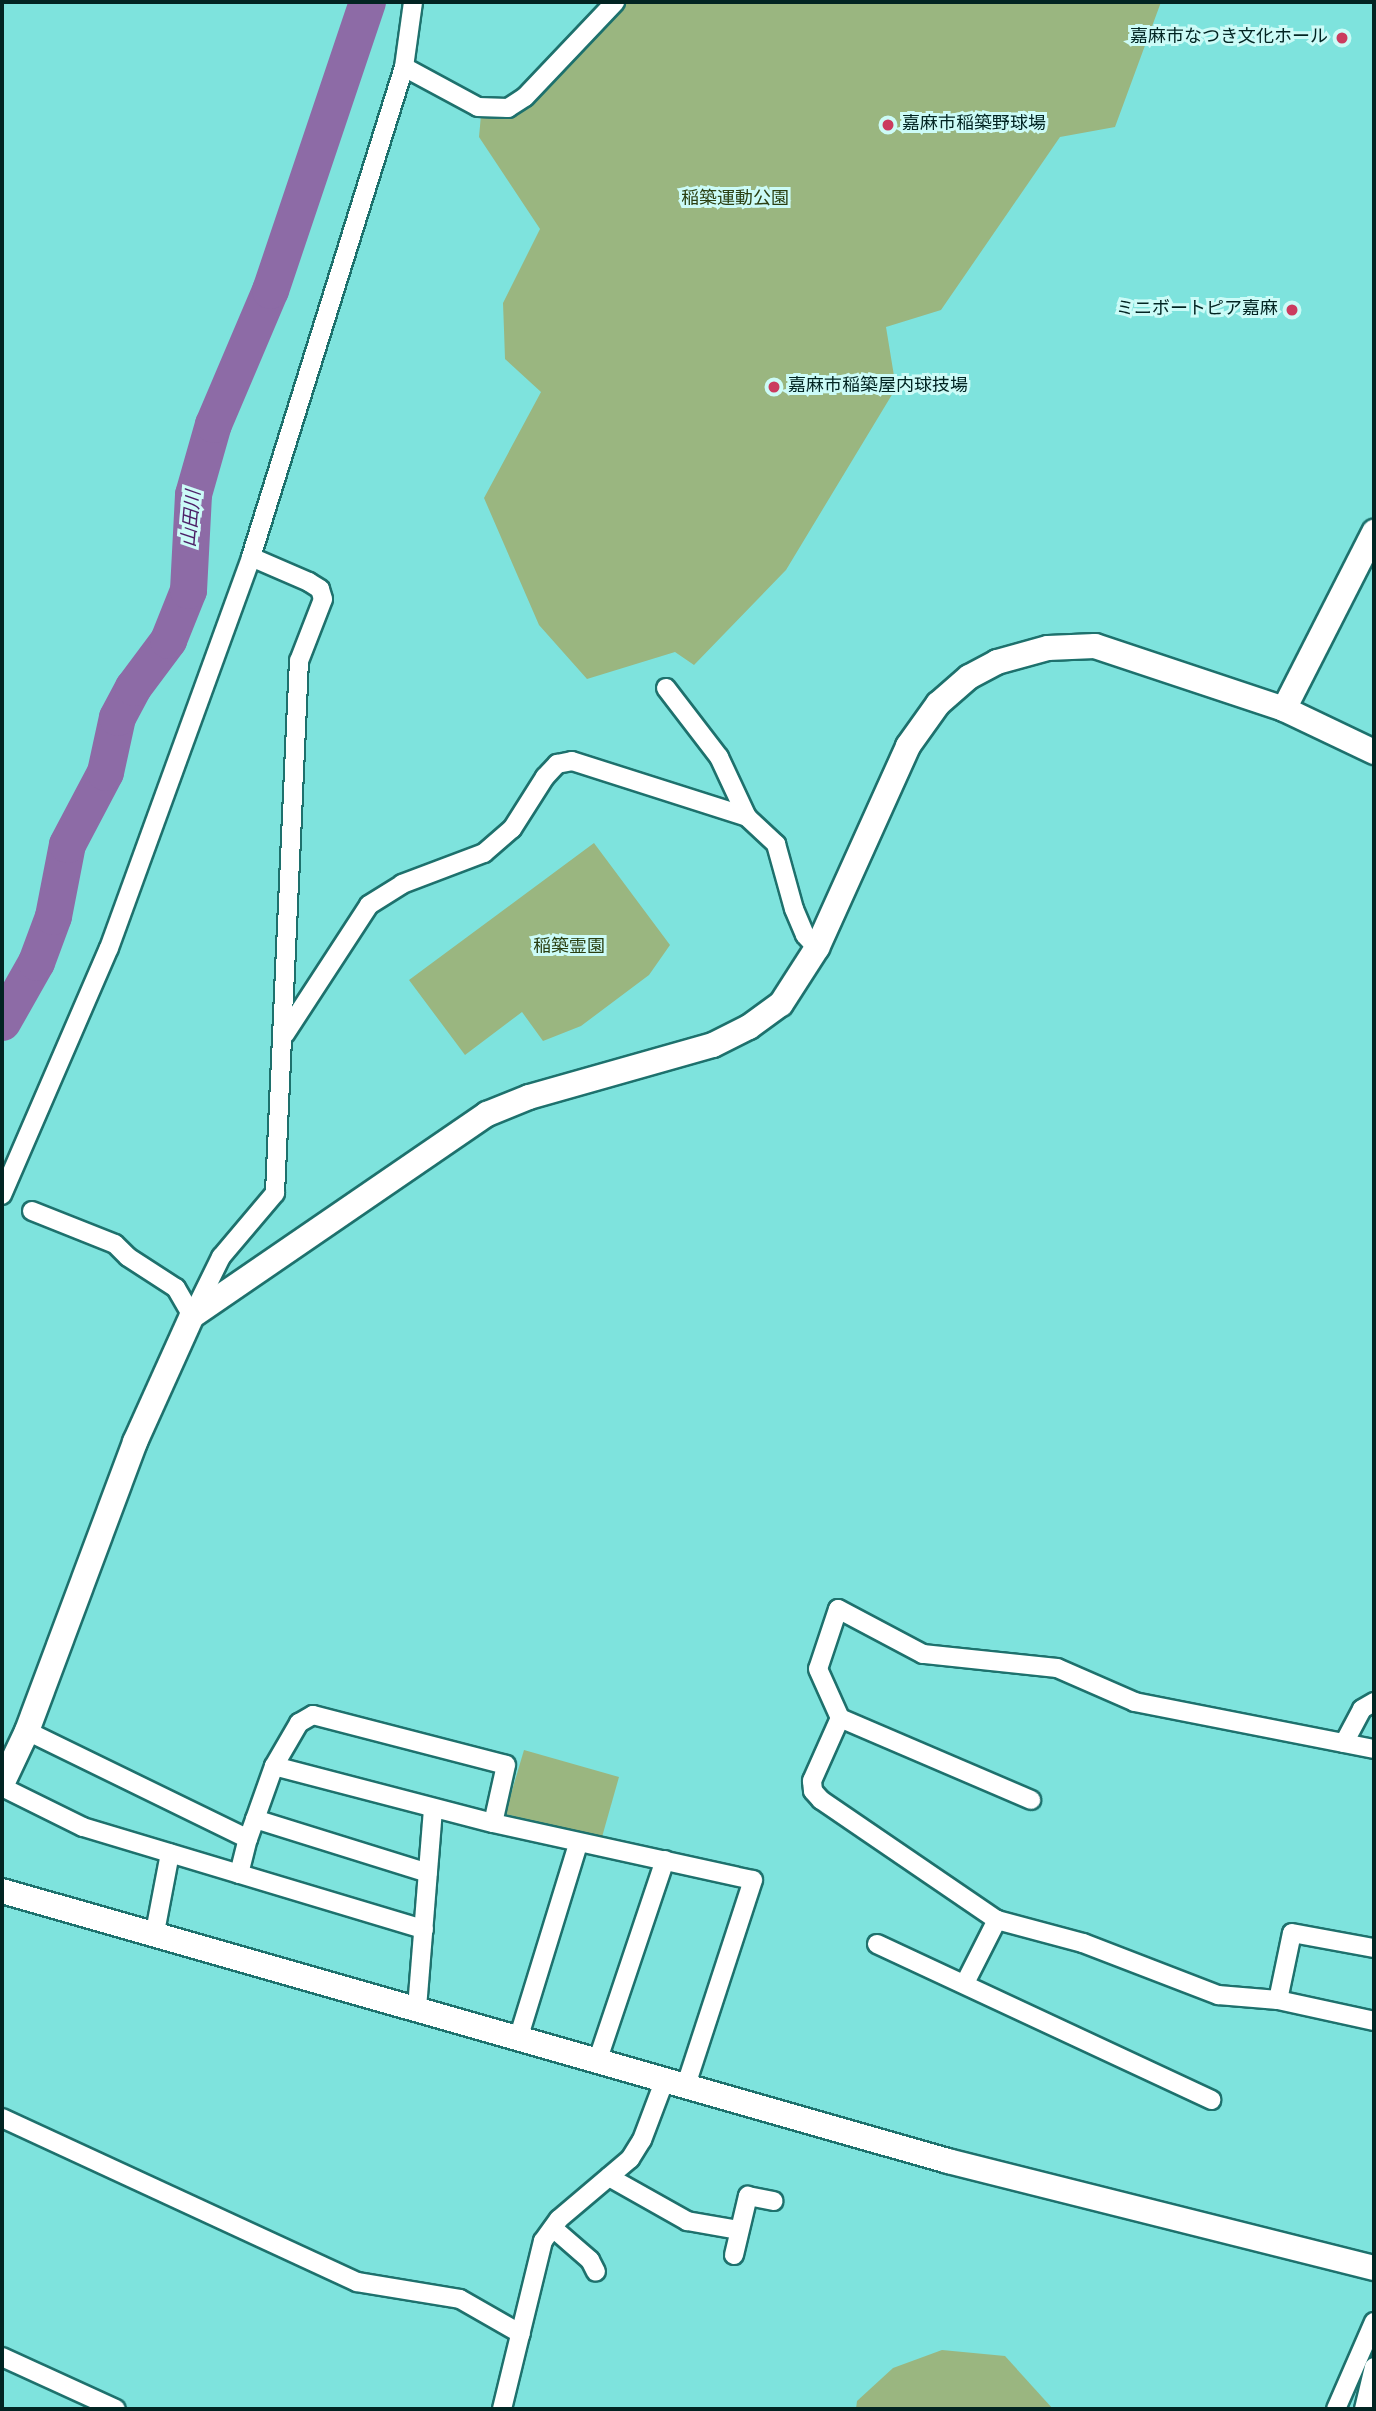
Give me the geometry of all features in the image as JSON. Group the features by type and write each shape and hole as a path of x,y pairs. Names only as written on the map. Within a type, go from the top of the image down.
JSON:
{"street":[{"path":"2,1195 109,948 251,557 404,67 413,2"},
{"path":"404,67 478,107 508,108 524,97 615,2"},
{"path":"1284,709 1374,532"},
{"path":"251,557 309,582 320,589 323,599 299,661 285,1034 275,1193 221,1257 192,1316 135,1442 27,1731 2,1785 83,1827 424,1929"},
{"path":"192,1316 487,1114 529,1097 713,1045 749,1027 781,1004 817,948 908,746 938,704 969,677 997,662 1048,648 1095,646 1284,709 1374,752"},
{"path":"666,688 719,757 747,817 776,844 794,909 806,935 817,948"},
{"path":"285,1034 369,905 402,884 484,853 512,829 557,764 572,761 590,766 747,817"},
{"path":"32,1211 115,1244 128,1257 176,1288 192,1316"},
{"path":"1031,1800 840,1718 818,1669 838,1609 923,1654 1058,1668 1135,1702 1374,1749"},
{"path":"1344,1743 1362,1709 1374,1702"},
{"path":"239,1874 248,1839 274,1766 299,1723 313,1715 506,1765 493,1823"},
{"path":"840,1718 812,1782 813,1791 997,1920 1083,1943 1218,1995 1279,2000 1374,2021"},
{"path":"27,1731 248,1839"},
{"path":"274,1766 493,1823 753,1880 675,2082 642,2140 543,2241 502,2409"},
{"path":"417,2008 433,1808"},
{"path":"255,1819 428,1873"},
{"path":"519,2036 578,1843"},
{"path":"155,1932 170,1853"},
{"path":"598,2059 665,1860"},
{"path":"2,1892 155,1932 948,2161 1374,2268"},
{"path":"965,1983 997,1920"},
{"path":"1279,2000 1292,1933 1374,1948"},
{"path":"877,1944 965,1983 1211,2101"},
{"path":"2,2118 357,2282 460,2299 521,2334"},
{"path":"608,2177 687,2221 739,2230"},
{"path":"734,2255 748,2196 774,2201"},
{"path":"553,2228 590,2260 596,2272"},
{"path":"1336,2409 1374,2322"},
{"path":"2,2357 116,2409"},
{"path":"1364,2409 1374,2367"}],"green space":[{"name":"稲築運動公園","path":"620,2 1161,2 1115,127 1060,137 941,310 886,327 896,388 786,570 694,665 675,652 587,679 539,625 484,498 541,392 505,359 503,303 540,229 479,137 481,115 528,104"},
{"name":"稲築霊園","path":"594,843 670,945 649,975 581,1026 543,1041 522,1012 465,1055 409,980"},
{"path":"524,1750 619,1777 602,1837 505,1814"},
{"path":"942,2350 1005,2356 1053,2409 856,2409 857,2401 893,2368"}],"waterway":[{"name":"山田川","path":"2,1022 36,962 53,916 67,844 105,772 117,717 133,687 168,640 188,590 193,494 213,424 270,290 367,2"}],"place":[{"name":"嘉麻市なつき文化ホール","path":"1342,38"},
{"name":"嘉麻市稲築野球場","path":"888,125"},
{"name":"ミニボートピア嘉麻","path":"1292,310"},
{"name":"嘉麻市稲築屋内球技場","path":"774,387"}]}
